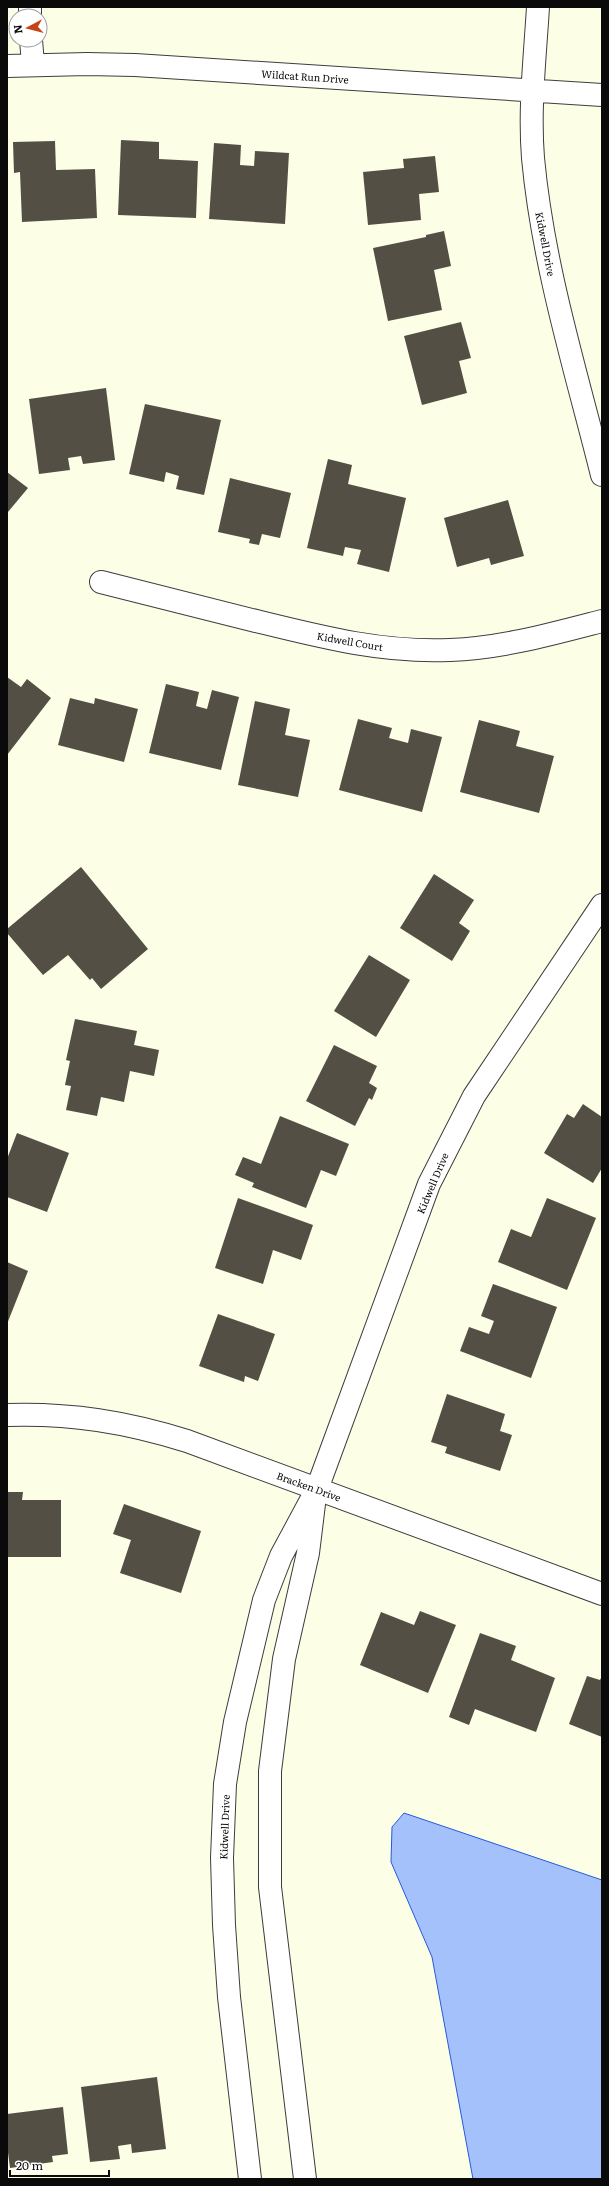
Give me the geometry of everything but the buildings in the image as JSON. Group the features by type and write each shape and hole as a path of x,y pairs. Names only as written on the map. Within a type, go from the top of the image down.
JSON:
{"street":[{"name":"Kidwell Drive","path":"538,7 533,90 533,157 541,222 552,277 602,475"},
{"path":"32,48 33,64"},
{"name":"Wildcat Run Drive","path":"7,66 33,64 134,65 602,95"},
{"name":"Kidwell Court","path":"101,582 331,639 394,649 452,650 491,646 535,638 602,621"},
{"name":"Kidwell Drive","path":"250,2179 229,1998 224,1926 222,1858 226,1784 235,1722 264,1600 281,1556 317,1489 429,1184 443,1154 474,1096 602,905"},
{"name":"Bracken Drive","path":"7,1415 69,1416 110,1420 148,1429 317,1489 602,1594"},
{"name":"Kidwell Drive","path":"305,2179 270,1887 270,1770 284,1659 308,1553 317,1489"}],"water":[{"path":"404,1813 602,1880 602,2179 473,2179 432,1957 391,1862 392,1827"}]}
